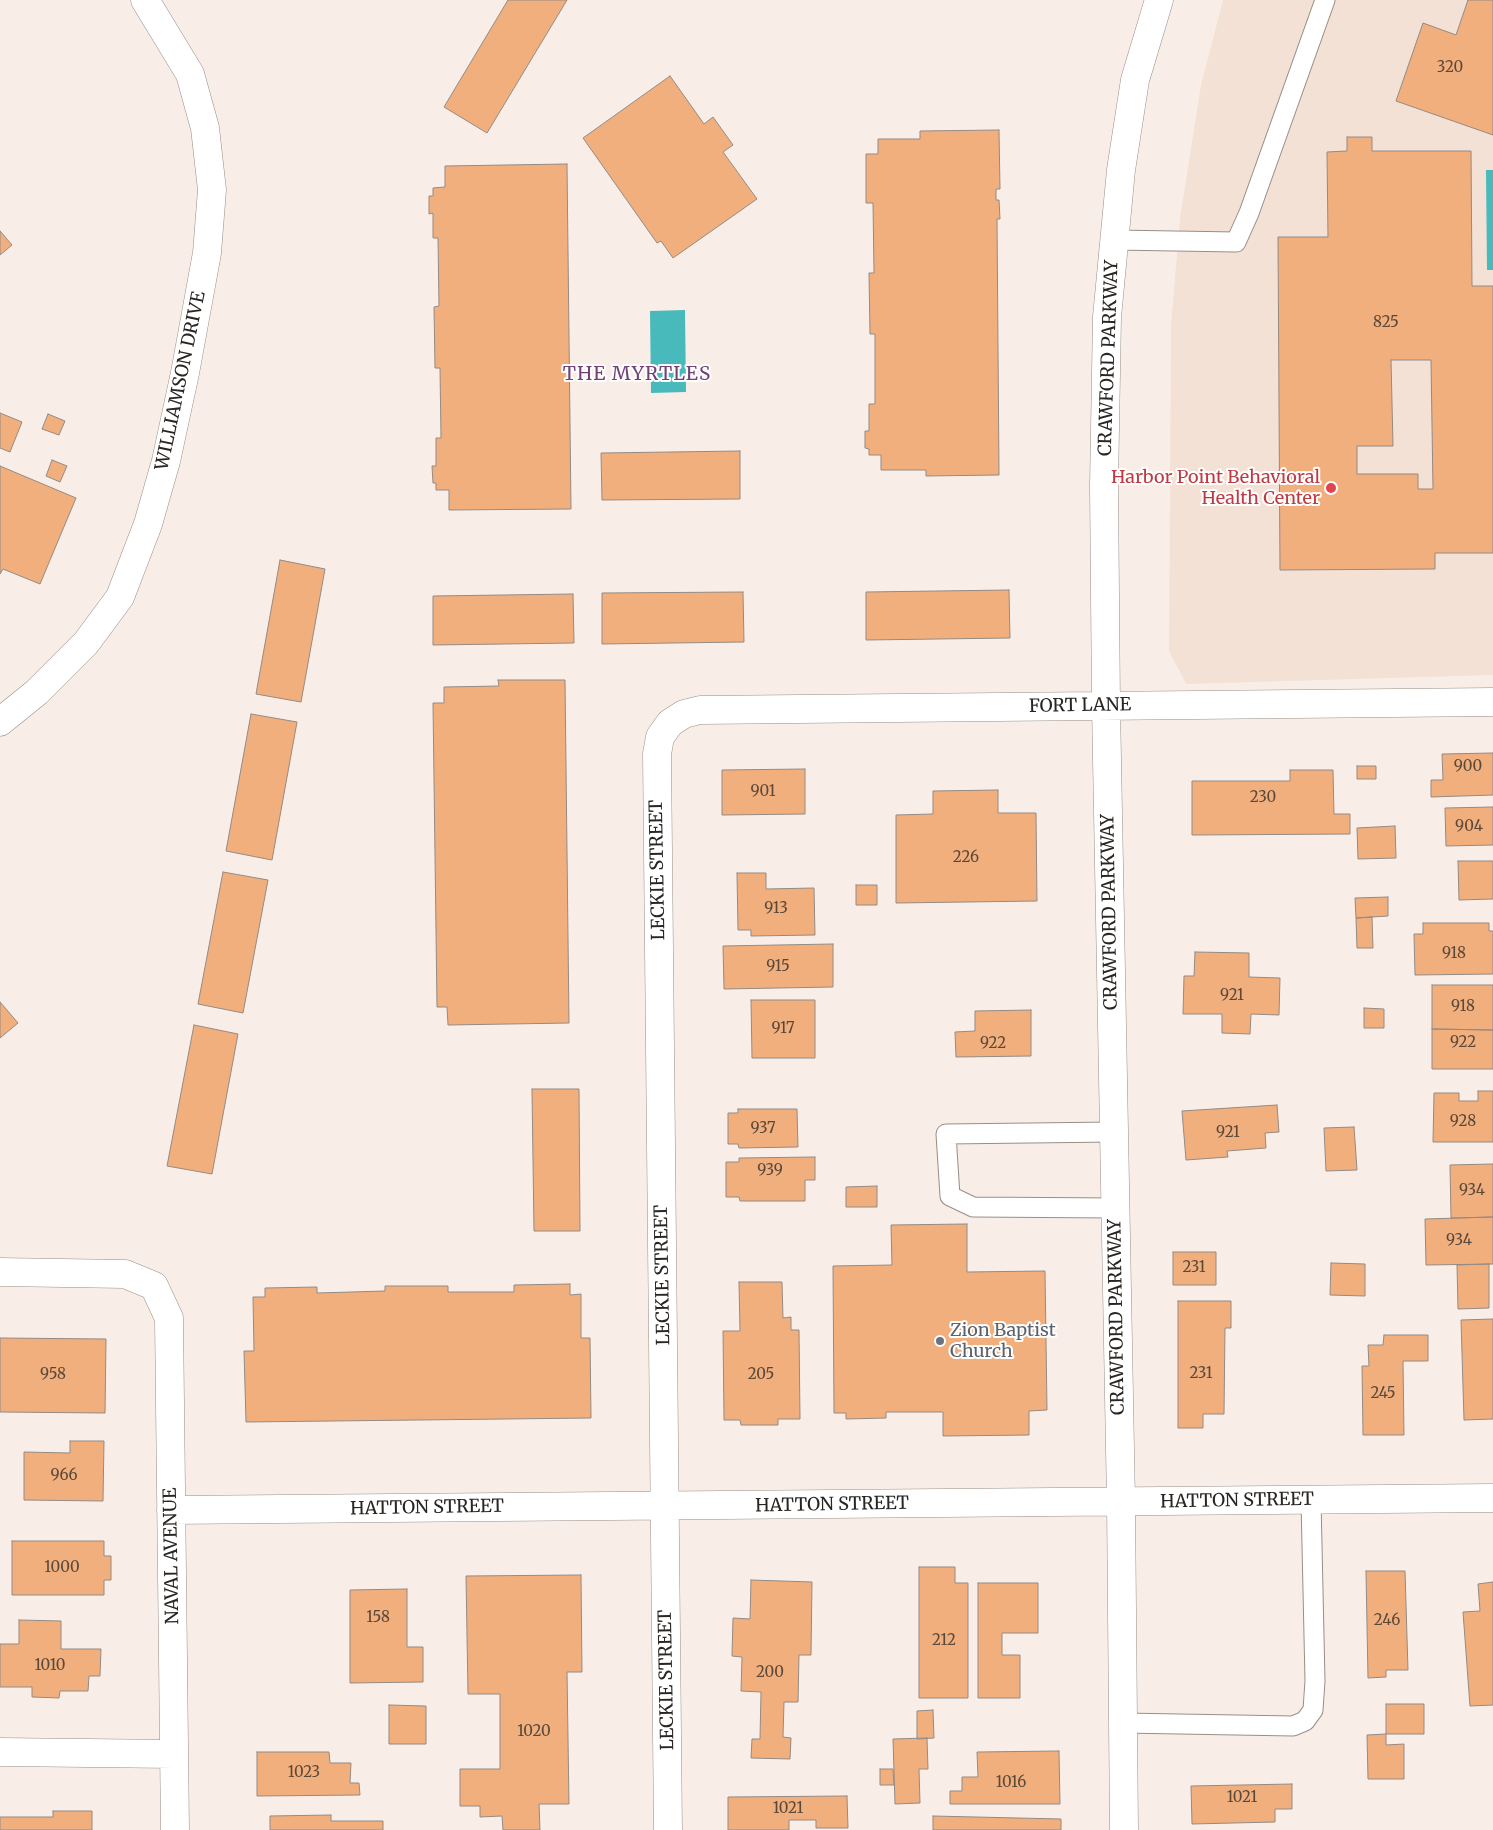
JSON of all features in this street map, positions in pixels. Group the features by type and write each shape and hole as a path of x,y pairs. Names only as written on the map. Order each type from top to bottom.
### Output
{"street":[{"name":"WILLIAMSON DRIVE","path":"0,722 37,692 86,643 120,597 151,515 166,461 185,373 207,253 212,190 205,128 190,74 145,0"},
{"name":"CRAWFORD PARKWAY","path":"1124,1830 1121,1502 1106,706 1104,485 1106,336 1121,170 1135,80 1159,0"},
{"name":"FORT LANE","path":"670,724 684,714 700,710 1493,702"},
{"name":"LECKIE STREET","path":"668,1830 657,754 660,737 670,724"},
{"name":"NAVAL AVENUE","path":"0,1272 124,1274 154,1286 169,1318 176,1830"},
{"name":"HATTON STREET","path":"171,1510 1493,1498"},
{"path":"0,1752 174,1754"}],"lane":[{"path":"1114,240 1236,242 1249,213 1325,0"},
{"path":"1114,1132 946,1134 950,1196 973,1208 1115,1208"},
{"path":"1123,1723 1293,1726 1306,1721 1313,1710 1315,1680 1311,1500"}],"shaded area":[{"name":"Harbor Point Behavioral Health Center","path":"1223,0 1493,0 1493,675 1186,684 1169,651 1171,325 1180,218 1201,85"}],"water":[{"path":"1486,170 1493,170 1493,270 1487,270"},
{"path":"685,310 686,392 651,393 650,311"}],"building":[{"path":"508,0 567,0 487,133 444,107"},
{"path":"1468,0 1493,0 1493,135 1396,101 1423,23 1456,35"},
{"path":"670,76 704,124 713,117 733,145 723,152 757,199 673,258 661,241 657,243 583,138"},
{"path":"999,130 1000,189 996,189 996,200 999,200 1000,219 997,219 999,475 926,476 926,470 881,470 881,455 869,455 869,449 865,448 865,431 869,431 869,404 875,404 875,334 870,334 869,273 874,273 873,203 866,203 866,154 878,154 878,139 920,139 920,131"},
{"path":"1347,137 1372,137 1372,151 1471,151 1472,286 1493,286 1493,553 1435,553 1435,569 1280,570 1278,237 1328,237 1327,152 1347,151","holes":["1391,360 1431,360 1433,489 1418,489 1418,474 1357,474 1357,446 1393,446"]},
{"path":"567,164 571,509 449,510 449,490 436,490 436,483 433,483 432,466 436,466 436,438 441,438 440,368 435,368 434,307 439,306 438,238 433,238 433,213 429,214 429,196 433,196 433,188 445,187 445,166"},
{"path":"0,231 12,245 0,255"},
{"path":"0,413 22,422 10,452 0,448"},
{"path":"48,414 65,421 59,435 42,429"},
{"path":"740,451 740,499 602,500 601,453"},
{"path":"52,460 67,466 60,482 46,476"},
{"path":"0,466 76,498 40,584 3,569 0,574"},
{"path":"280,560 325,569 301,702 256,694"},
{"path":"1009,590 1010,638 866,640 866,592"},
{"path":"743,592 744,642 602,644 602,593"},
{"path":"573,594 574,643 433,645 433,596"},
{"path":"498,680 565,680 569,1023 448,1025 447,1007 437,1007 433,703 444,703 444,687 499,686"},
{"path":"251,714 297,722 272,860 226,851"},
{"path":"1493,753 1493,795 1431,797 1431,780 1443,780 1442,754"},
{"path":"1357,766 1376,766 1376,779 1357,779"},
{"path":"805,769 805,814 722,815 722,770"},
{"path":"1290,770 1333,770 1334,814 1350,814 1350,834 1192,835 1192,781 1290,781"},
{"path":"998,790 998,813 1036,813 1037,901 896,903 896,815 933,814 933,791"},
{"path":"1493,807 1493,845 1446,846 1445,808"},
{"path":"1395,826 1396,858 1358,859 1357,828"},
{"path":"1458,861 1493,861 1493,899 1459,900"},
{"path":"223,872 268,880 243,1013 198,1004"},
{"path":"737,873 766,873 766,889 814,888 815,935 751,936 751,930 738,930"},
{"path":"856,885 877,885 877,905 856,905"},
{"path":"1388,897 1388,916 1356,918 1355,898"},
{"path":"1372,917 1373,948 1357,948 1356,918"},
{"path":"1423,923 1489,923 1489,931 1493,931 1493,974 1415,975 1414,934 1423,934"},
{"path":"833,944 833,987 724,989 723,946"},
{"path":"1195,952 1249,953 1249,977 1280,978 1279,1015 1251,1014 1250,1034 1222,1033 1222,1014 1183,1014 1184,976 1194,976"},
{"path":"1432,985 1493,985 1493,1030 1432,1029"},
{"path":"751,1000 815,1000 815,1058 752,1058"},
{"path":"0,1002 18,1023 0,1038"},
{"path":"1364,1008 1384,1009 1384,1028 1364,1028"},
{"path":"1031,1010 1031,1056 956,1057 955,1032 975,1031 975,1011"},
{"path":"194,1025 238,1034 212,1174 167,1166"},
{"path":"1432,1029 1493,1030 1493,1069 1432,1069"},
{"path":"532,1089 579,1089 580,1231 534,1231"},
{"path":"1478,1091 1493,1091 1493,1142 1433,1142 1434,1093 1459,1093 1459,1101 1478,1101"},
{"path":"1277,1105 1279,1132 1265,1133 1266,1148 1227,1151 1228,1157 1186,1160 1182,1111"},
{"path":"738,1109 797,1109 798,1147 739,1148 738,1144 728,1144 728,1113 738,1113"},
{"path":"1354,1127 1357,1170 1326,1171 1324,1128"},
{"path":"815,1157 815,1180 805,1180 805,1201 740,1201 739,1197 726,1197 726,1162 739,1162 739,1158"},
{"path":"1493,1164 1493,1217 1451,1218 1450,1165"},
{"path":"877,1186 877,1207 846,1207 846,1187"},
{"path":"1493,1217 1493,1264 1426,1265 1425,1219"},
{"name":"Zion Baptist Church","path":"967,1224 967,1272 1045,1271 1047,1410 1029,1411 1029,1435 943,1436 943,1412 886,1412 886,1418 846,1419 846,1413 834,1413 833,1266 892,1265 891,1225"},
{"path":"1173,1252 1216,1252 1216,1285 1173,1285"},
{"path":"1331,1263 1365,1264 1365,1296 1330,1295"},
{"path":"1489,1264 1489,1308 1458,1309 1457,1265"},
{"path":"739,1282 782,1282 783,1318 791,1317 791,1330 799,1330 800,1419 778,1419 778,1425 741,1425 740,1420 724,1420 723,1331 740,1331"},
{"path":"570,1284 570,1295 581,1294 581,1338 590,1338 591,1418 246,1422 244,1351 254,1351 253,1297 265,1297 265,1288 317,1287 317,1293 385,1291 385,1286 448,1286 448,1292 514,1292 514,1285"},
{"path":"1178,1301 1231,1301 1231,1328 1225,1328 1224,1414 1203,1414 1203,1428 1178,1428"},
{"path":"1493,1319 1493,1419 1464,1420 1461,1320"},
{"path":"1384,1335 1428,1335 1428,1361 1403,1361 1404,1435 1363,1435 1362,1366 1369,1366 1368,1345 1383,1345"},
{"path":"0,1338 106,1339 105,1413 0,1412"},
{"path":"70,1441 104,1441 103,1501 24,1500 24,1452 70,1453"},
{"path":"12,1541 104,1541 104,1556 111,1556 111,1580 104,1580 104,1595 12,1595"},
{"path":"919,1567 955,1567 955,1583 968,1583 968,1698 919,1698"},
{"path":"1366,1571 1405,1571 1408,1670 1386,1670 1386,1677 1368,1678"},
{"path":"581,1575 582,1672 567,1672 569,1804 539,1804 540,1830 503,1830 502,1816 480,1817 480,1806 460,1806 460,1769 500,1769 500,1694 468,1694 466,1576"},
{"path":"751,1580 812,1582 811,1655 799,1655 798,1702 784,1702 783,1737 791,1738 790,1759 751,1758 752,1739 760,1739 761,1692 741,1691 742,1657 732,1656 733,1618 750,1619"},
{"path":"1493,1582 1493,1705 1470,1706 1463,1612 1480,1611 1478,1584"},
{"path":"978,1583 1038,1583 1038,1633 1002,1633 1002,1655 1020,1655 1020,1698 978,1698"},
{"path":"407,1589 407,1647 423,1647 423,1682 350,1683 350,1590"},
{"path":"19,1620 61,1621 61,1649 101,1649 100,1676 89,1676 88,1691 60,1691 59,1698 32,1697 32,1687 0,1687 0,1644 19,1644"},
{"path":"1386,1704 1424,1704 1424,1734 1386,1734"},
{"path":"389,1705 426,1706 426,1744 389,1744"},
{"path":"933,1710 934,1738 917,1739 917,1711"},
{"path":"1386,1734 1386,1745 1404,1744 1404,1779 1368,1779 1367,1735"},
{"path":"927,1738 928,1769 919,1769 920,1803 895,1804 893,1739"},
{"path":"1059,1751 1060,1804 950,1804 950,1791 962,1791 962,1777 978,1777 977,1752"},
{"path":"257,1752 329,1752 330,1763 351,1763 350,1783 359,1783 360,1795 257,1796"},
{"path":"880,1769 893,1769 894,1785 880,1785"},
{"path":"1292,1784 1292,1809 1275,1809 1275,1822 1192,1824 1191,1786"},
{"path":"847,1796 848,1828 816,1828 816,1820 789,1820 789,1830 728,1830 728,1797"},
{"path":"53,1811 92,1811 92,1830 0,1830 0,1817 53,1817"},
{"path":"331,1815 331,1821 383,1821 383,1830 270,1830 270,1816"},
{"path":"933,1816 1061,1819 1061,1830 933,1830"}],"place":[{"name":"Harbor Point Behavioral Health Center","path":"1331,488"},
{"name":"Zion Baptist Church","path":"940,1341"}],"district":[{"name":"THE MYRTLES","path":"637,375"}]}
